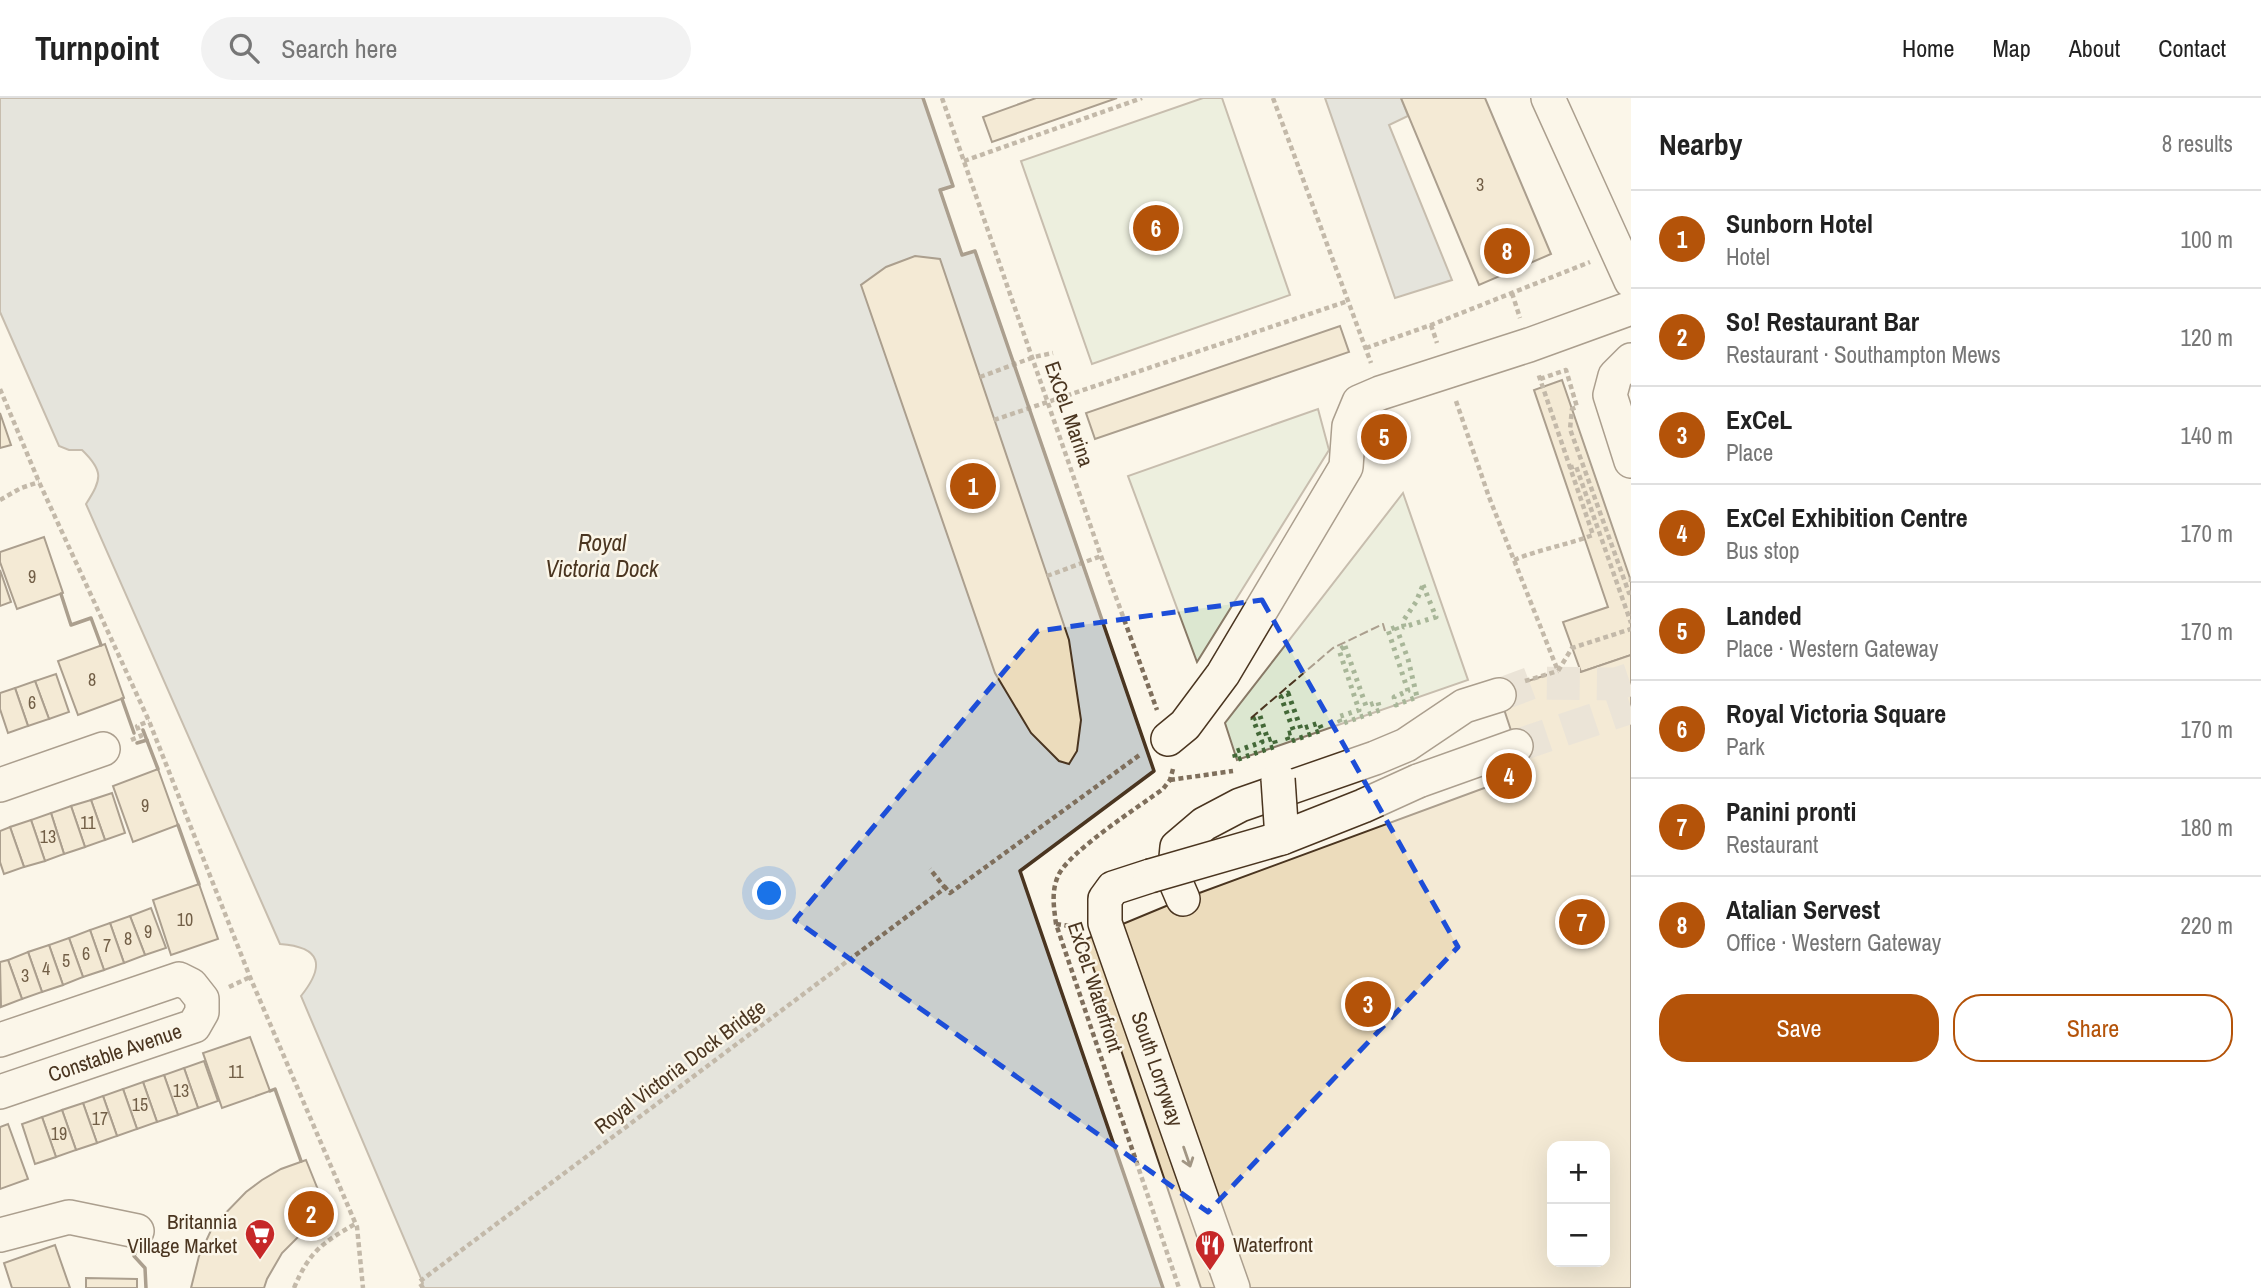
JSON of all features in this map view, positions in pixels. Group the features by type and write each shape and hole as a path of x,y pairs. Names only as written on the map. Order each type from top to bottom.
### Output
{"street":[{"path":"1548,98 1631,281"},
{"path":"1157,745 1185,725 1223,674 1346,467 1349,426 1359,402 1631,308"},
{"path":"1631,360 1615,376 1610,395 1631,461"},
{"path":"1183,899 1174,878 1177,847 1204,824 1240,805 1385,754 1406,744 1464,706 1499,695"},
{"path":"1418,781 1444,747 1464,706"},
{"path":"1278,779 1282,838 1418,781 1516,746"},
{"path":"0,785 103,749"},
{"name":"South Lorryway","path":"1233,1288 1105,923 1105,899 1114,888 1282,838"},
{"name":"Constable Avenue","path":"0,1040 179,979 191,985 202,999 202,1012 194,1026 0,1092"},
{"path":"0,1235 69,1217 137,1231"}],"path":[{"name":"ExCeL Marina","path":"942,98 1101,556 1157,745"},
{"path":"964,161 1142,98"},
{"path":"1273,98 1366,348 1380,393"},
{"path":"1366,348 1595,260"},
{"path":"995,420 1348,301"},
{"path":"980,377 1034,357 1053,353"},
{"path":"1540,379 1566,370 1577,407 1572,409 1570,429 1618,565 1629,593 1631,592"},
{"path":"1514,560 1593,535 1543,387"},
{"path":"0,389 39,482 149,721 250,977 357,1227 363,1288"},
{"path":"1464,424 1558,671 1572,648 1631,629"},
{"path":"1569,468 1576,466 1631,623"},
{"path":"0,500 39,482"},
{"path":"1047,576 1101,556"},
{"path":"1611,568 1618,565"},
{"path":"1631,577 1631,584"},
{"path":"1157,745 1173,762 1170,780"},
{"name":"Royal Victoria Dock Bridge","path":"423,1288 419,1282 945,888 930,869 950,893 1157,745"},
{"path":"1170,780 1229,772"},
{"name":"ExCeL Waterfront","path":"1170,780 1163,789 1075,854 1058,874 1053,896 1056,925 1179,1288"},
{"path":"294,1288 303,1266 326,1241 355,1224"},
{"path":"412,1288 419,1283 423,1288"}],"highlighted area":[{"path":"1262,600 1458,947 1208,1212 795,920 1038,631"}],"green space":[{"path":"1203,98 1222,98 1290,295 1092,364 1021,161"},
{"path":"1318,409 1329,450 1197,662 1128,476"},
{"path":"1403,493 1468,680 1237,760 1225,723"}],"water":[{"name":"Royal Victoria Dock","path":"0,98 923,98 953,186 940,191 962,255 975,251 1154,771 1020,871 1163,1288 421,1288 423,1283 301,996 314,976 315,960 304,949 280,944 86,504 98,481 97,470 82,450 69,450 59,446 0,312"},
{"path":"1325,98 1401,98 1408,116 1389,125 1452,280 1395,298"}],"building":[{"path":"1036,98 1117,98 992,142 983,117"},
{"path":"1401,98 1485,98 1551,254 1479,285"},
{"path":"915,256 940,259 1069,640 1081,720 1077,751 1069,764 1059,761 1031,733 995,673 861,285 886,267"},
{"path":"1340,326 1349,352 1095,439 1086,413"},
{"path":"1562,380 1631,581 1631,655 1581,672 1563,622 1608,607 1534,390"},
{"path":"0,413 11,445 0,448"},
{"path":"44,537 63,593 17,609 0,562 0,552"},
{"path":"0,570 11,602 0,606"},
{"path":"105,644 124,698 78,715 58,661"},
{"path":"1631,655 1631,1288 1201,1288 1084,940 1183,899 1525,773 1498,691 1558,671 1581,672"},
{"path":"56,674 69,712 49,719 35,681"},
{"path":"35,681 49,719 28,726 15,688"},
{"path":"15,688 28,726 8,733 0,709 0,693"},
{"path":"158,769 178,825 133,842 113,786"},
{"path":"112,793 125,833 105,840 91,800"},
{"path":"91,800 105,840 85,847 71,806"},
{"path":"71,806 85,847 64,854 51,813"},
{"path":"51,813 64,854 45,861 31,820"},
{"path":"31,820 45,861 24,867 10,827"},
{"path":"10,827 24,867 4,874 0,862 0,831"},
{"path":"199,884 218,939 171,955 153,900"},
{"path":"151,908 166,948 145,955 130,916"},
{"path":"130,916 145,955 124,963 110,923"},
{"path":"110,923 124,963 104,970 90,930"},
{"path":"90,930 104,970 83,977 69,938"},
{"path":"69,938 83,977 63,985 49,945"},
{"path":"49,945 63,985 42,992 28,952"},
{"path":"28,952 42,992 22,999 8,960"},
{"path":"8,960 22,999 1,1007 0,962"},
{"path":"250,1037 270,1091 222,1108 203,1053"},
{"path":"204,1061 218,1101 198,1108 184,1068"},
{"path":"184,1068 198,1108 178,1115 164,1075"},
{"path":"164,1075 178,1115 157,1122 143,1082"},
{"path":"143,1082 157,1122 137,1129 123,1089"},
{"path":"123,1089 137,1129 117,1136 103,1096"},
{"path":"103,1096 117,1136 97,1143 83,1103"},
{"path":"83,1103 97,1143 76,1150 62,1110"},
{"path":"62,1110 76,1150 56,1157 42,1117"},
{"path":"42,1117 56,1157 35,1164 22,1124"},
{"path":"8,1124 28,1179 0,1189 0,1127"},
{"path":"306,1160 329,1217 303,1232 282,1253 264,1288 191,1288 199,1256 213,1226 246,1192 262,1180 281,1169"},
{"path":"55,1245 70,1288 12,1288 4,1263"},
{"path":"86,1278 137,1279 137,1288 86,1288"}],"tunnel":[{"path":"1499,695 1531,683 1616,684 1631,679"},
{"path":"1516,746 1631,707"}],"hedge":[{"path":"1423,585 1436,617 1404,627 1403,621 1416,602 1423,585"},
{"path":"1396,627 1408,659 1417,697 1396,705 1394,697 1408,691 1388,630 1396,627"},
{"path":"1345,646 1366,706 1378,702 1380,710 1341,724 1338,717 1359,710 1339,650 1345,646"},
{"path":"1288,693 1301,729 1319,723 1322,730 1289,742 1286,734 1294,732 1281,697 1288,693"},
{"path":"1260,716 1268,740 1274,738 1276,746 1236,760 1234,752 1262,742 1253,719 1260,716"}],"fence":[{"path":"1251,718 1333,648 1383,624 1385,631"}],"wall":[{"path":"923,98 953,186 940,190 962,255 975,251 1154,771 1020,871 1163,1288"},
{"path":"61,594 71,625 91,618 101,645"},
{"path":"122,699 134,733"},
{"path":"143,730 158,769"},
{"path":"137,743 147,740"},
{"path":"178,825 199,884"},
{"path":"270,1091 275,1089 301,1161"},
{"path":"138,1246 134,1256 145,1268 146,1288"}],"place":[{"name":"Royal Victoria Square","path":"1156,228"},
{"name":"Atalian Servest","path":"1507,251"},
{"name":"Landed","path":"1384,437"},
{"name":"Sunborn Hotel","path":"973,486"},
{"name":"ExCel Exhibition Centre","path":"1509,776"},
{"name":"Panini pronti","path":"1582,922"},
{"name":"ExCeL","path":"1368,1004"},
{"name":"So! Restaurant Bar","path":"311,1214"},
{"name":"Britannia Village Market","path":"260,1261"},
{"name":"Waterfront","path":"1210,1272"}]}
